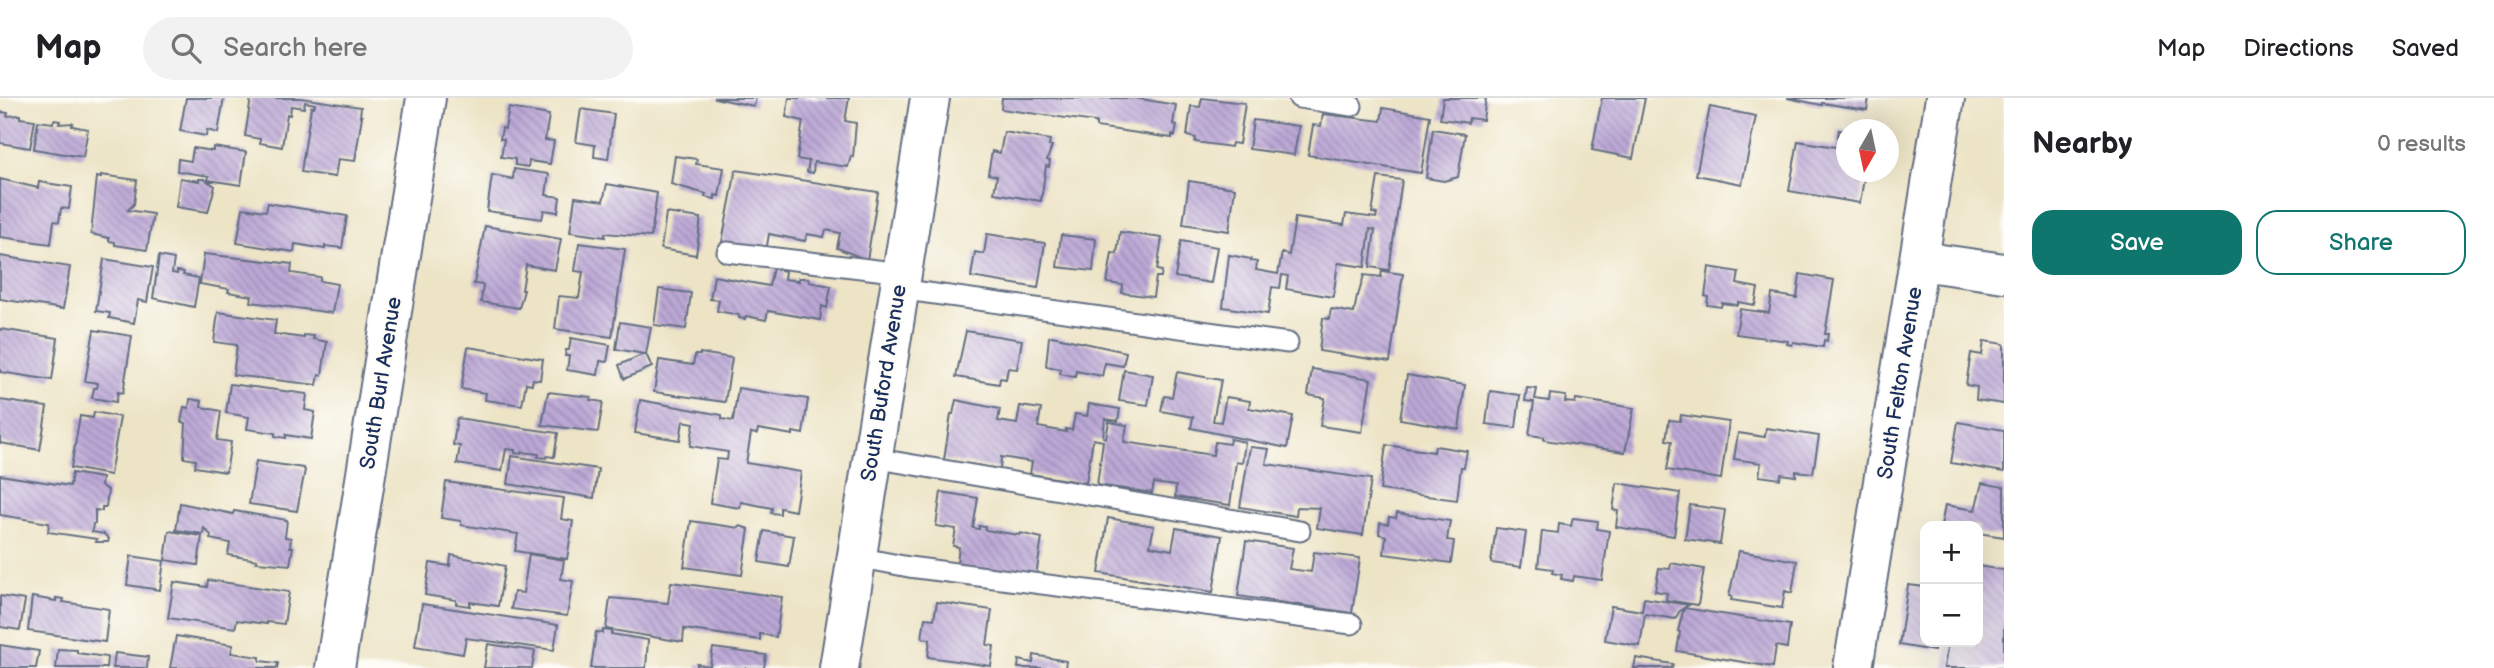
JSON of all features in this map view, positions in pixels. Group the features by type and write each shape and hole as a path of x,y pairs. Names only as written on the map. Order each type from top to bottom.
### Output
{"street":[{"name":"South Burl Avenue","path":"335,668 426,98"},
{"name":"South Buford Avenue","path":"839,668 930,98"},
{"name":"South Felton Avenue","path":"1853,668 1945,98"},
{"path":"1920,261 2004,273"}],"lane":[{"path":"1300,98 1352,106"},
{"path":"727,251 1288,343"},
{"path":"873,458 1300,531"},
{"path":"857,557 1352,624"}],"building":[{"path":"186,98 224,98 218,133 207,130 206,136 180,131"},
{"path":"251,98 301,98 361,107 355,161 338,159 335,177 301,172 311,107 315,104 305,102 304,108 291,106 290,115 287,114 282,147 260,143 260,139 245,136"},
{"path":"714,98 756,98 754,106"},
{"path":"789,98 849,98 845,121 856,123 853,157 851,156 848,167 814,162 813,173 807,172 809,161 797,159 803,121 786,117"},
{"path":"1002,98 1135,98 1176,105 1173,124 1177,125 1175,136 1172,135 1172,138 1096,127 1096,122 1001,109"},
{"path":"1202,98 1245,103 1239,144 1232,143 1231,147 1195,142 1196,138 1187,136 1191,106 1200,107"},
{"path":"1443,98 1486,98 1483,120 1469,118 1468,123 1440,119"},
{"path":"1602,98 1645,98 1633,158 1592,150"},
{"path":"1787,98 1869,98 1867,110"},
{"path":"1710,107 1756,116 1742,184 1696,175"},
{"path":"509,108 549,115 545,140 554,141 550,164 529,161 528,167 515,165 515,159 501,157 504,139 500,139"},
{"path":"1383,108 1430,116 1421,173 1308,155 1313,125 1321,126 1323,114 1381,121"},
{"path":"581,109 614,114 608,159 594,157 595,145 576,142"},
{"path":"2,112 8,113 7,116 20,115 20,118 35,120 30,148 0,143"},
{"path":"54,120 60,121 59,124 73,123 72,126 88,129 83,157 34,149 38,121 53,123"},
{"path":"1253,120 1299,126 1294,155 1249,149"},
{"path":"1433,129 1465,134 1458,177 1444,181 1426,178"},
{"path":"1004,132 1050,140 1049,146 1052,146 1047,160 1050,161 1049,167 1046,166 1041,201 994,193 997,176 988,174 992,151 1000,153"},
{"path":"1798,141 1836,147 1836,182 1863,182 1860,203 1789,191"},
{"path":"213,147 246,152 241,185 208,180 209,176 177,171 178,159 191,161 193,148 213,151"},
{"path":"675,156 697,159 696,164 724,168 719,196 715,195 715,199 705,197 706,194 671,184"},
{"path":"514,169 549,174 546,195 560,197 558,212 544,210 542,219 487,211 492,175 513,179"},
{"path":"736,170 878,192 867,260 837,248 840,233 826,230 824,237 807,234 805,241 769,234 766,251 722,242"},
{"path":"101,175 137,180 134,204 128,210 153,214 147,250 115,245 109,238 91,234 97,177 101,178"},
{"path":"1378,177 1402,180 1389,270 1370,267 1375,230 1370,229 1365,267 1338,263 1333,297 1286,289 1288,276 1282,275 1280,288 1272,287 1268,314 1223,307 1229,255 1257,262 1256,270 1278,274 1282,253 1289,255 1295,218 1344,225 1346,214 1376,218 1377,214 1372,213"},
{"path":"180,178 199,181 204,179 215,186 208,212 176,207"},
{"path":"0,179 38,188 39,182 72,187 69,209 61,208 59,222 54,221 51,244 0,237"},
{"path":"1189,181 1235,188 1229,231 1183,224"},
{"path":"607,184 657,193 651,237 605,233 605,237 570,232 575,197 603,201"},
{"path":"268,203 347,216 342,248 325,246 325,249 295,244 294,252 237,243 243,208 266,211"},
{"path":"666,213 701,218 696,255 661,249"},
{"path":"485,226 561,239 555,270 526,265 519,308 481,302 483,285 474,284"},
{"path":"1120,232 1162,238 1157,270 1162,271 1161,277 1156,277 1153,297 1122,293 1123,285 1107,283 1112,253 1117,254"},
{"path":"987,234 1045,243 1038,288 971,277 975,252 984,254"},
{"path":"1061,235 1096,239 1093,271 1057,267"},
{"path":"1181,241 1217,247 1211,283 1175,277"},
{"path":"579,243 625,249 612,337 555,329 559,296 579,298 583,272 575,271"},
{"path":"204,254 292,264 291,273 320,277 320,281 337,284 332,313 251,302 252,296 200,284"},
{"path":"0,256 70,267 63,309 0,299"},
{"path":"159,256 174,259 172,273 184,272 183,275 199,278 194,307 153,298"},
{"path":"104,259 153,267 147,302 138,300 134,323 109,318 110,313 96,311"},
{"path":"1709,267 1739,272 1737,284 1758,288 1755,305 1738,302 1738,305 1722,303 1721,307 1707,305 1708,297 1705,296"},
{"path":"773,268 785,271 784,279 810,279 809,282 831,286 827,308 822,306 820,320 768,311 766,320 746,316 745,319 739,318 739,315 717,311 719,300 710,299 714,276 769,286"},
{"path":"1382,271 1403,274 1390,362 1319,351 1323,318 1329,319 1331,309 1354,313 1364,275 1381,277"},
{"path":"1800,274 1834,280 1825,334 1828,334 1827,341 1824,340 1823,347 1793,342 1792,345 1787,344 1788,341 1736,334 1740,309 1769,313 1772,294 1797,298"},
{"path":"659,289 691,293 686,329 654,325"},
{"path":"218,312 276,320 274,334 304,338 304,335 314,336 313,339 327,342 322,375 319,375 317,385 233,375 237,345 214,342"},
{"path":"620,322 651,327 646,354 652,367 624,379 619,365 644,354 616,349"},
{"path":"0,329 58,338 52,380 0,372"},
{"path":"94,330 132,336 123,393 118,392 116,402 92,398 98,383 85,381"},
{"path":"966,331 1022,340 1017,369 1008,368 1006,379 1000,378 999,384 956,377"},
{"path":"1049,337 1126,352 1123,366 1105,363 1102,376 1076,371 1075,377 1060,374 1061,369 1046,366"},
{"path":"571,338 610,345 607,362 600,361 598,375 567,370 569,356 565,356"},
{"path":"1984,341 2004,344 2004,404 1976,400 1977,387 1966,385 1971,353 1982,355"},
{"path":"468,347 543,359 540,380 533,379 532,384 526,383 522,405 485,400 486,393 461,389"},
{"path":"700,353 732,358 725,402 654,392 659,360 693,365 695,355"},
{"path":"1312,369 1371,379 1362,432 1320,426 1325,398 1308,395"},
{"path":"1124,370 1153,375 1148,405 1119,401"},
{"path":"1177,372 1221,380 1213,421 1221,422 1226,397 1250,401 1249,408 1293,416 1287,448 1191,428 1193,417 1161,411 1164,396 1172,397"},
{"path":"1407,375 1465,385 1459,429 1400,419"},
{"path":"230,384 307,394 305,410 315,412 311,439 286,435 286,438 275,436 275,433 247,429 249,417 226,413"},
{"path":"738,388 808,399 803,434 758,429 757,434 751,433 746,463 801,472 795,511 780,508 780,514 771,513 772,508 741,502 740,508 710,503 717,459 727,460 728,452 690,446 694,423 683,421 680,440 635,433 640,400 722,415 722,419 733,421"},
{"path":"1527,388 1537,389 1535,399 1549,401 1550,394 1566,396 1565,402 1575,403 1576,399 1634,408 1625,452 1544,440 1544,437 1529,435 1534,402 1525,401"},
{"path":"1490,391 1520,395 1516,428 1486,424"},
{"path":"548,392 591,397 590,400 603,402 598,432 542,425"},
{"path":"190,399 202,401 201,407 221,411 217,440 231,442 226,472 195,467 196,460 184,458 186,423 181,422 184,407 189,408"},
{"path":"0,400 47,407 40,450 0,443"},
{"path":"956,400 1000,409 998,421 1017,424 1020,406 1041,409 1038,427 1066,432 1066,429 1072,430 1075,414 1087,416 1089,404 1120,409 1118,421 1105,419 1103,437 1106,438 1109,422 1127,425 1124,442 1213,455 1215,442 1229,444 1230,439 1245,442 1242,463 1236,462 1230,505 1175,497 1176,486 1154,483 1152,493 1097,485 1103,441 1093,439 1086,483 1030,474 1032,462 1001,457 1000,469 944,460 951,414"},
{"path":"94,412 120,417 110,475 71,468 80,416 93,418"},
{"path":"1681,415 1729,422 1721,479 1667,470 1672,441 1666,440 1669,420 1680,421"},
{"path":"457,418 558,433 554,457 538,457 539,454 521,454 506,449 502,471 457,464 460,446 453,445"},
{"path":"1958,422 2004,430 2004,472 1951,463"},
{"path":"1766,428 1819,436 1813,473 1796,471 1796,476 1781,474 1780,479 1759,476 1761,463 1734,459 1738,433 1765,437"},
{"path":"1386,445 1434,452 1435,446 1467,451 1464,467 1461,467 1457,500 1380,490"},
{"path":"1250,447 1269,449 1266,464 1371,479 1363,535 1317,528 1320,508 1297,507 1296,516 1240,507"},
{"path":"512,456 598,469 594,498 508,484"},
{"path":"256,461 305,470 297,511 249,504"},
{"path":"72,473 102,478 101,486 108,490 106,507 102,507 102,511 95,510 92,532 104,534 109,539 108,542 48,532 49,523 0,515 0,475 70,486"},
{"path":"446,482 564,498 561,519 573,521 567,559 515,551 518,534 461,525 461,521 441,518"},
{"path":"1617,483 1680,493 1674,536 1616,527 1618,511 1613,510"},
{"path":"1982,483 2004,487 2004,537 1983,534 1983,521 1942,521 1945,505 1975,510"},
{"path":"941,492 978,498 973,528 979,529 979,526 985,527 985,530 1042,538 1035,582 956,570 959,547 953,546 956,529 936,526"},
{"path":"180,503 233,514 234,511 287,520 285,537 291,538 290,547 293,547 290,565 256,562 257,560 228,555 230,543 210,539 211,535 204,528 203,534 176,530"},
{"path":"1690,505 1725,510 1720,544 1685,539"},
{"path":"1397,513 1450,521 1447,540 1454,541 1451,563 1384,554 1386,536 1379,534 1380,523 1388,524 1389,517 1396,518"},
{"path":"1108,518 1154,526 1150,546 1172,550 1176,528 1222,536 1213,592 1099,573"},
{"path":"1573,518 1598,521 1597,529 1609,531 1602,580 1574,576 1573,581 1561,579 1562,575 1552,573 1553,569 1538,567 1542,531 1558,533 1559,524 1571,526"},
{"path":"691,521 749,529 742,575 684,567"},
{"path":"1496,528 1526,532 1521,567 1491,563"},
{"path":"169,531 202,536 198,565 165,560"},
{"path":"764,531 794,536 789,567 759,562"},
{"path":"1246,541 1293,548 1289,569 1311,572 1314,552 1360,558 1352,613 1238,596"},
{"path":"1739,551 1797,561 1792,593 1785,591 1782,608 1731,600 1732,596 1729,596"},
{"path":"529,554 564,560 561,579 573,581 567,616 511,609 514,592 523,593"},
{"path":"451,555 505,566 498,606 470,602 470,606 456,604 456,600 425,595 430,563 450,566"},
{"path":"131,556 164,561 160,590 127,585"},
{"path":"1671,563 1704,569 1698,605 1666,600 1667,593 1655,591 1659,568 1670,569"},
{"path":"1983,567 2004,570 2004,668 1944,668 1947,647 1983,647"},
{"path":"208,580 289,592 284,624 237,620 235,628 168,618 174,582 207,587"},
{"path":"671,582 782,597 776,637 760,634 760,640 684,629 683,642 606,629 610,598 668,603"},
{"path":"1908,585 1920,586 1920,647 1934,647 1934,651 1899,645"},
{"path":"0,596 25,600 20,630 0,627"},
{"path":"32,597 56,601 56,598 64,599 63,602 109,609 105,642 28,631"},
{"path":"1644,598 1689,605 1679,612 1675,619 1645,614 1640,646 1605,640 1611,606 1642,611"},
{"path":"937,602 992,610 987,645 994,646 991,666 928,657 930,639 922,638 925,618 934,619"},
{"path":"422,604 558,625 554,650 466,638 463,654 415,646"},
{"path":"1684,608 1790,625 1787,648 1776,646 1773,667 1677,651 1678,631"},
{"path":"603,630 612,631 611,634 648,640 646,668 591,668 596,632 603,633"},
{"path":"176,636 233,645 231,653 260,657 260,661 278,663 277,668 170,668"},
{"path":"488,644 535,651 532,668 484,668"},
{"path":"0,645 39,651 36,668 0,668"},
{"path":"713,648 766,655 764,668 697,668 697,664 710,666"},
{"path":"58,649 107,657 106,668 56,668"},
{"path":"115,653 148,657 147,668 113,668"},
{"path":"1034,655 1066,661 1065,668 1018,668 1019,660 1033,663"},
{"path":"1636,658 1673,664 1672,668 1634,668"}]}
